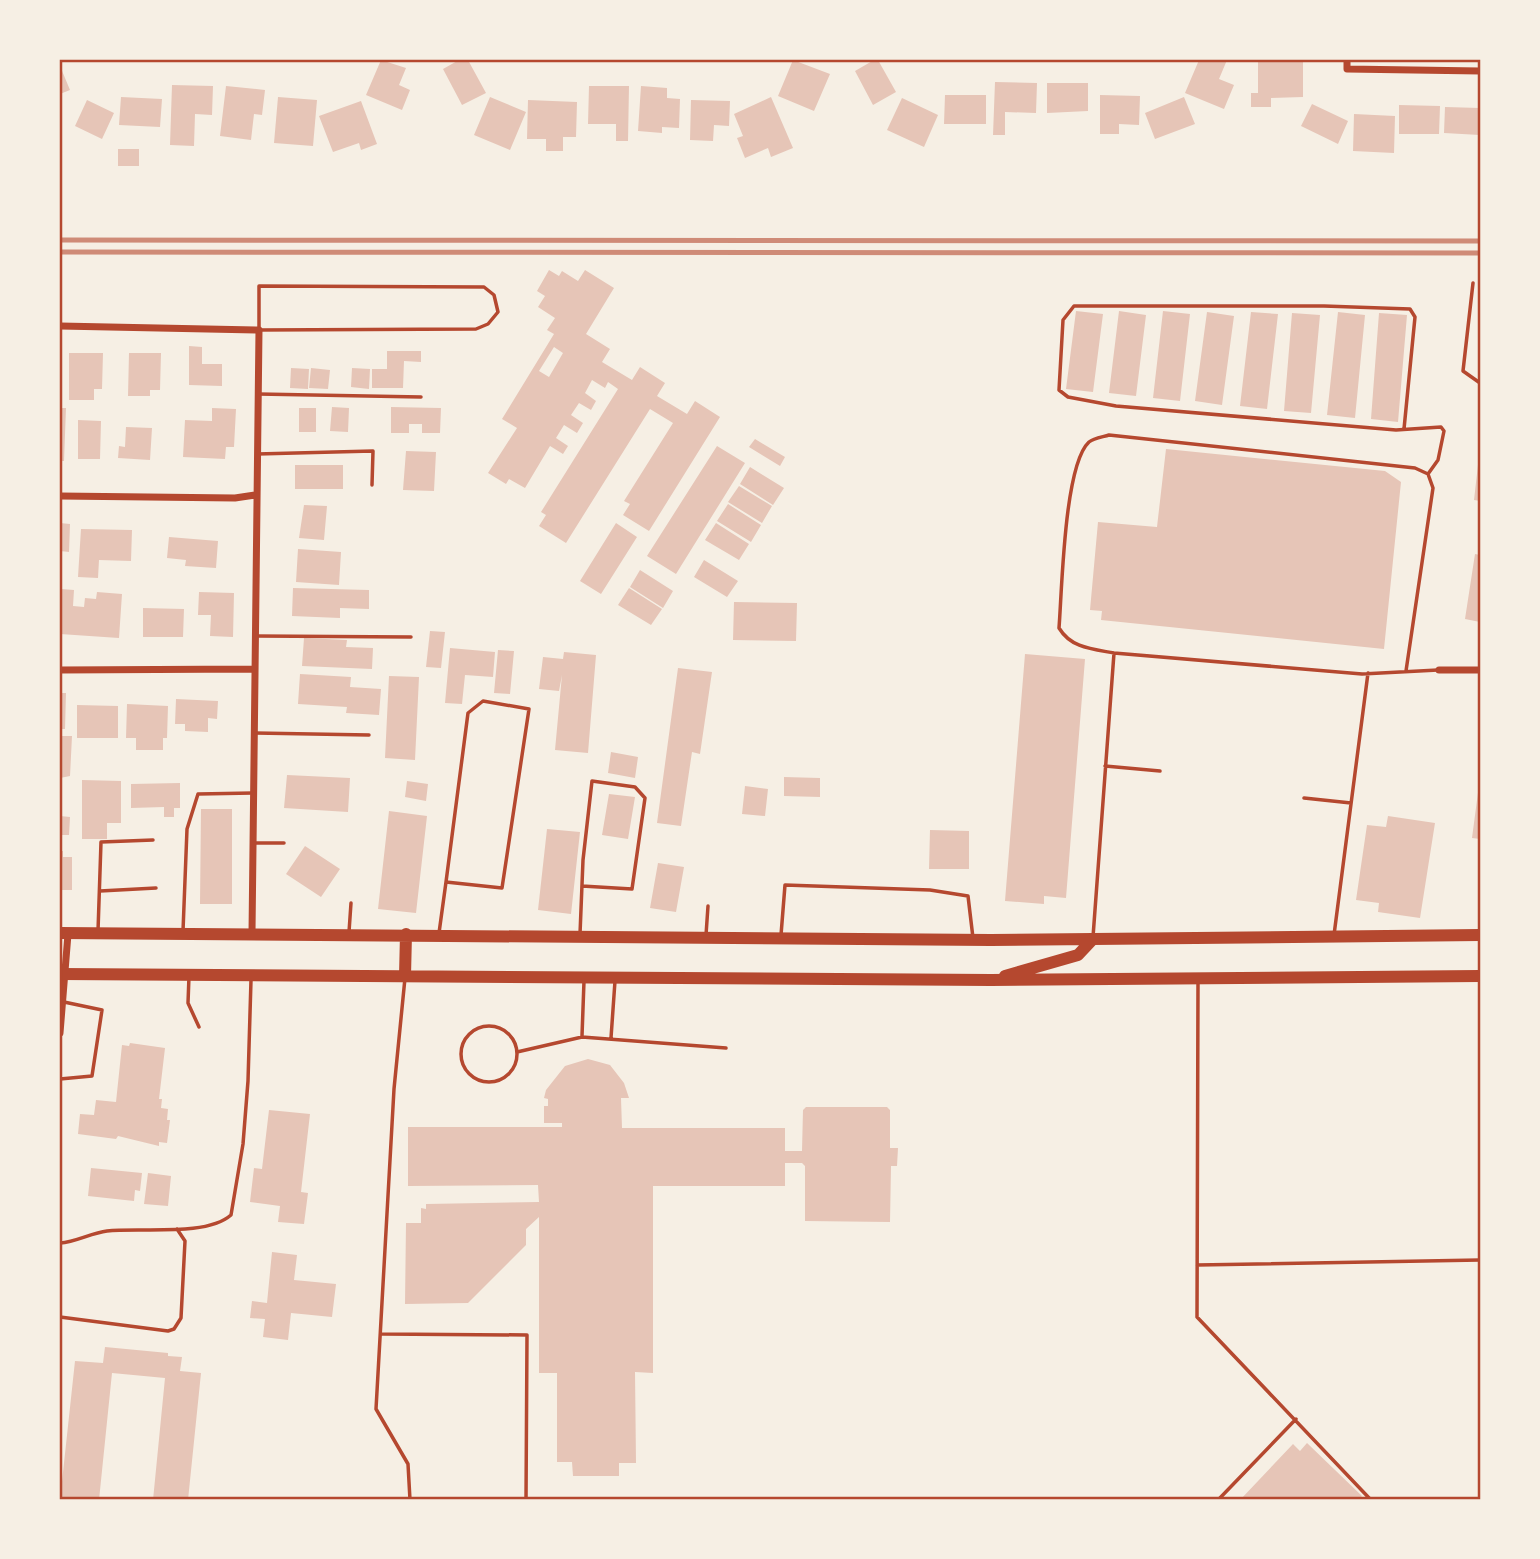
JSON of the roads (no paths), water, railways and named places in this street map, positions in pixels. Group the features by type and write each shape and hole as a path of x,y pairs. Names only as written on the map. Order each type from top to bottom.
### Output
{"main road":[{"path":"64,934 406,934 973,940 1480,935"},
{"path":"405,976 406,934"},
{"path":"991,980 1078,955 1093,939"},
{"path":"62,974 1198,981 1480,976"}],"street":[{"path":"1347,60 1347,69 1480,71"},
{"path":"60,326 259,330 255,454 252,933"},
{"path":"60,496 235,498 255,495"},
{"path":"60,670 253,669"},
{"path":"1439,670 1480,670"},
{"path":"60,1033 64,934"}],"lane":[{"path":"1473,283 1463,371 1480,383"},
{"path":"259,286 484,287 494,295 498,308 494,319 476,329 259,330 259,286"},
{"path":"1404,429 1415,317 1410,309 1324,306 1074,306 1063,320 1059,390 1068,397 1116,406 1404,429 1441,427 1444,431 1438,460 1427,474"},
{"path":"257,394 421,397"},
{"path":"1406,671 1433,488 1427,474 1415,468 1109,435 1090,441 1080,455 1069,503 1059,628 1066,639 1081,647 1114,653 1368,673 1439,670"},
{"path":"255,454 373,451 372,485"},
{"path":"254,636 411,637"},
{"path":"1093,939 1114,653"},
{"path":"1334,937 1368,673"},
{"path":"439,935 468,713 483,701 529,709 502,888 446,882"},
{"path":"253,733 369,735"},
{"path":"1105,766 1160,771"},
{"path":"580,936 582,886 592,781 635,787 645,798 632,889 582,886"},
{"path":"183,933 187,830 198,794 253,793"},
{"path":"1304,798 1351,803"},
{"path":"97,934 101,842 153,840"},
{"path":"252,843 284,843"},
{"path":"781,938 785,885 930,890 968,896 973,940"},
{"path":"100,891 156,888"},
{"path":"349,934 351,903"},
{"path":"705,937 708,906"},
{"path":"190,974 188,1003 199,1027"},
{"path":"60,1243 106,1231 177,1229 221,1222 233,1211 249,1073 251,974"},
{"path":"405,976 393,1113 376,1409 408,1464 410,1500"},
{"path":"582,1037 584,979"},
{"path":"611,1038 615,979"},
{"path":"1198,981 1197,1317 1371,1500"},
{"path":"60,1079 92,1076 102,1010 62,1002"},
{"path":"487,1026 496,1027 510,1036 517,1052 511,1070 496,1081 477,1079 469,1074 461,1056 465,1039 478,1028 487,1026"},
{"path":"517,1052 582,1037 726,1048"},
{"path":"60,1317 168,1331 174,1329 181,1318 185,1241 177,1229"},
{"path":"1197,1265 1480,1260"},
{"path":"382,1334 527,1335 526,1500"},
{"path":"1218,1500 1296,1419"}],"railway":[{"path":"60,240 1480,241"},
{"path":"60,252 1480,253"}]}
